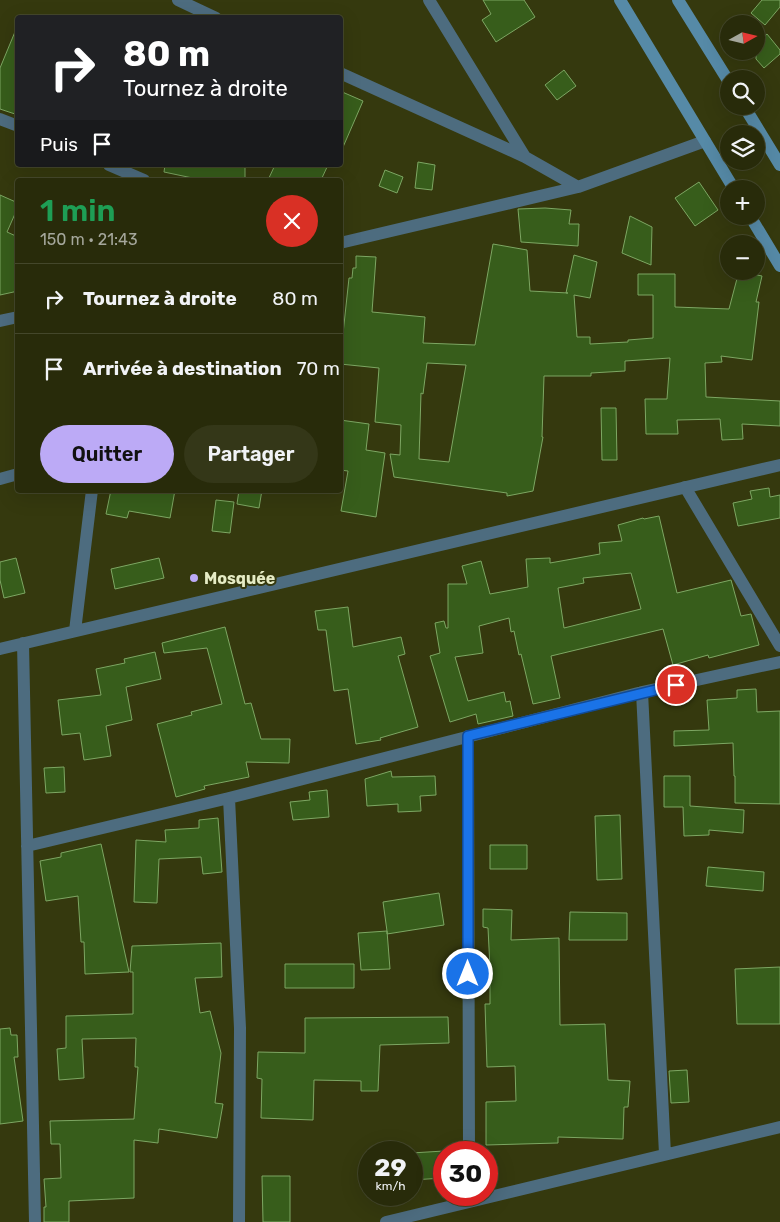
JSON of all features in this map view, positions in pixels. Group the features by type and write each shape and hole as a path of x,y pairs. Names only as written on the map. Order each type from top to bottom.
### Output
{"street":[{"path":"178,0 198,5 212,15"},
{"path":"429,0 525,157"},
{"path":"620,0 729,180"},
{"path":"678,0 722,70"},
{"path":"343,75 525,157 578,187"},
{"path":"749,115 780,165"},
{"path":"0,119 15,125"},
{"path":"343,242 578,187 705,140"},
{"path":"114,167 139,178"},
{"path":"755,225 780,266"},
{"path":"0,321 15,318"},
{"path":"0,649 780,465"},
{"path":"0,479 15,475"},
{"path":"686,487 780,646"},
{"path":"75,631 92,493"},
{"path":"23,643 35,1222"},
{"path":"27,846 229,798 642,692 780,662"},
{"path":"642,692 665,1154"},
{"path":"468,736 469,1141"},
{"path":"229,798 240,1028 239,1222"},
{"path":"498,1191 780,1128"},
{"path":"386,1222 441,1206"}],"building":[{"path":"483,0 524,0 535,17 496,42 482,20 491,14"},
{"path":"762,0 780,0 780,7 765,25 765,15 753,15 751,13"},
{"path":"15,32 15,114 0,109 0,68"},
{"path":"767,34 780,50 780,54 764,68 757,60 765,60 765,36"},
{"path":"564,70 576,86 557,100 545,85"},
{"path":"343,92 363,101 343,147"},
{"path":"418,162 435,165 432,190 415,188"},
{"path":"165,167 245,167 245,178 192,178 164,172"},
{"path":"274,167 327,167 322,178 269,178"},
{"path":"385,170 403,177 397,193 379,186"},
{"path":"699,182 718,210 695,226 675,198"},
{"path":"0,195 15,202 15,214 7,232 15,236 15,292 0,295"},
{"path":"545,208 571,210 569,224 579,224 578,246 521,242 518,209"},
{"path":"630,216 652,227 651,265 622,253"},
{"path":"493,244 527,250 530,291 566,293 574,255 597,262 590,298 574,295 577,337 590,337 590,344 628,342 628,340 653,338 653,295 638,295 638,274 675,274 675,307 729,309 737,280 761,280 756,302 759,302 752,360 721,356 722,362 705,363 706,397 780,401 780,426 742,424 743,439 722,440 720,419 677,420 678,434 646,434 645,399 667,399 670,358 625,361 625,371 591,373 591,376 544,376 543,437 533,491 507,496 507,493 394,477 390,454 400,455 401,425 375,422 379,368 343,364 343,334 349,278 352,278 353,268 356,268 356,256 376,257 372,312 425,317 423,343 475,345","holes":["427,363 466,365 449,462 419,459 421,393 423,394"]},
{"path":"601,408 616,408 617,460 602,460"},
{"path":"343,420 369,424 366,450 385,453 376,517 341,511 348,471 343,470"},
{"path":"769,488 770,497 780,495 780,518 738,526 733,503 752,499 750,491"},
{"path":"110,493 174,493 170,518 129,511 127,518 106,514"},
{"path":"239,493 262,493 259,508 237,504"},
{"path":"216,500 234,502 230,533 212,531"},
{"path":"659,516 677,593 731,580 741,616 751,614 759,645 709,658 708,655 673,665 663,629 551,656 560,698 533,704 521,654 519,655 514,631 511,632 509,618 479,626 483,653 455,657 468,701 504,692 506,702 510,701 513,716 478,724 476,714 450,722 430,656 440,653 435,623 444,621 446,628 448,628 448,584 467,584 462,566 481,561 490,594 528,587 526,559 550,558 550,563 600,554 599,543 622,541 618,525","holes":["631,573 641,609 564,628 558,588 584,583 583,578"]},
{"path":"16,558 25,593 4,598 0,580 0,562"},
{"path":"159,558 164,578 115,589 111,569"},
{"path":"348,607 353,647 401,637 405,654 398,656 418,727 380,738 381,740 356,744 348,689 334,691 326,630 318,630 315,611"},
{"path":"225,627 245,704 251,703 261,739 290,739 289,763 246,762 249,777 204,786 205,789 176,797 157,724 192,715 191,712 222,704 207,648 164,653 162,643"},
{"path":"155,652 161,679 126,687 132,720 106,726 111,756 84,760 80,733 62,735 58,700 101,695 96,669 125,663 124,659"},
{"path":"756,689 757,712 780,711 780,804 735,803 733,743 674,746 674,731 709,730 707,700 737,698 737,690"},
{"path":"64,767 65,792 46,793 44,768"},
{"path":"391,771 392,777 435,776 436,795 420,796 421,811 398,812 398,804 367,806 365,779"},
{"path":"664,776 690,776 690,806 744,810 743,833 709,830 709,835 684,836 683,807 664,807"},
{"path":"327,790 329,817 293,820 290,802 310,800 309,792"},
{"path":"620,815 622,879 597,880 595,816"},
{"path":"218,818 222,872 203,874 201,857 159,859 157,903 134,902 136,840 166,842 165,830 199,828 199,820"},
{"path":"101,844 129,972 85,974 84,942 81,942 78,896 46,901 40,861 61,857 61,853"},
{"path":"490,845 527,845 527,869 490,869"},
{"path":"708,867 764,872 763,891 706,886"},
{"path":"439,893 444,925 387,934 390,969 361,970 358,933 387,931 383,902"},
{"path":"483,909 512,910 511,940 559,938 560,1025 605,1024 608,1080 630,1081 628,1107 624,1107 623,1139 558,1137 558,1143 498,1145 498,1141 486,1141 486,1102 516,1101 515,1066 487,1067 485,1004 490,1004 490,968 488,928 483,927"},
{"path":"570,912 627,913 627,940 569,940"},
{"path":"221,943 222,977 195,978 200,1013 210,1011 221,1053 215,1103 223,1104 217,1138 159,1129 158,1143 134,1140 134,1198 69,1201 69,1222 44,1222 44,1207 46,1207 44,1179 61,1178 60,1144 51,1144 50,1121 134,1119 138,1067 135,1067 136,1038 82,1039 84,1078 59,1080 57,1049 66,1048 66,1016 133,1014 133,972 130,972 132,946"},
{"path":"285,964 354,964 354,988 285,988"},
{"path":"780,967 780,1024 737,1024 735,969"},
{"path":"448,1017 449,1043 380,1045 378,1091 361,1091 361,1081 314,1080 313,1120 261,1118 262,1079 257,1078 258,1052 305,1053 305,1018"},
{"path":"10,1028 11,1035 17,1035 18,1057 14,1057 23,1121 0,1124 0,1029"},
{"path":"687,1070 689,1102 671,1103 669,1071"},
{"path":"423,1152 433,1152 433,1179 423,1179"},
{"path":"262,1176 290,1176 290,1222 263,1222"}],"place":[{"name":"Mosquée","path":"194,578"}],"route":[{"path":"468,974 468,736 676,685"}]}
